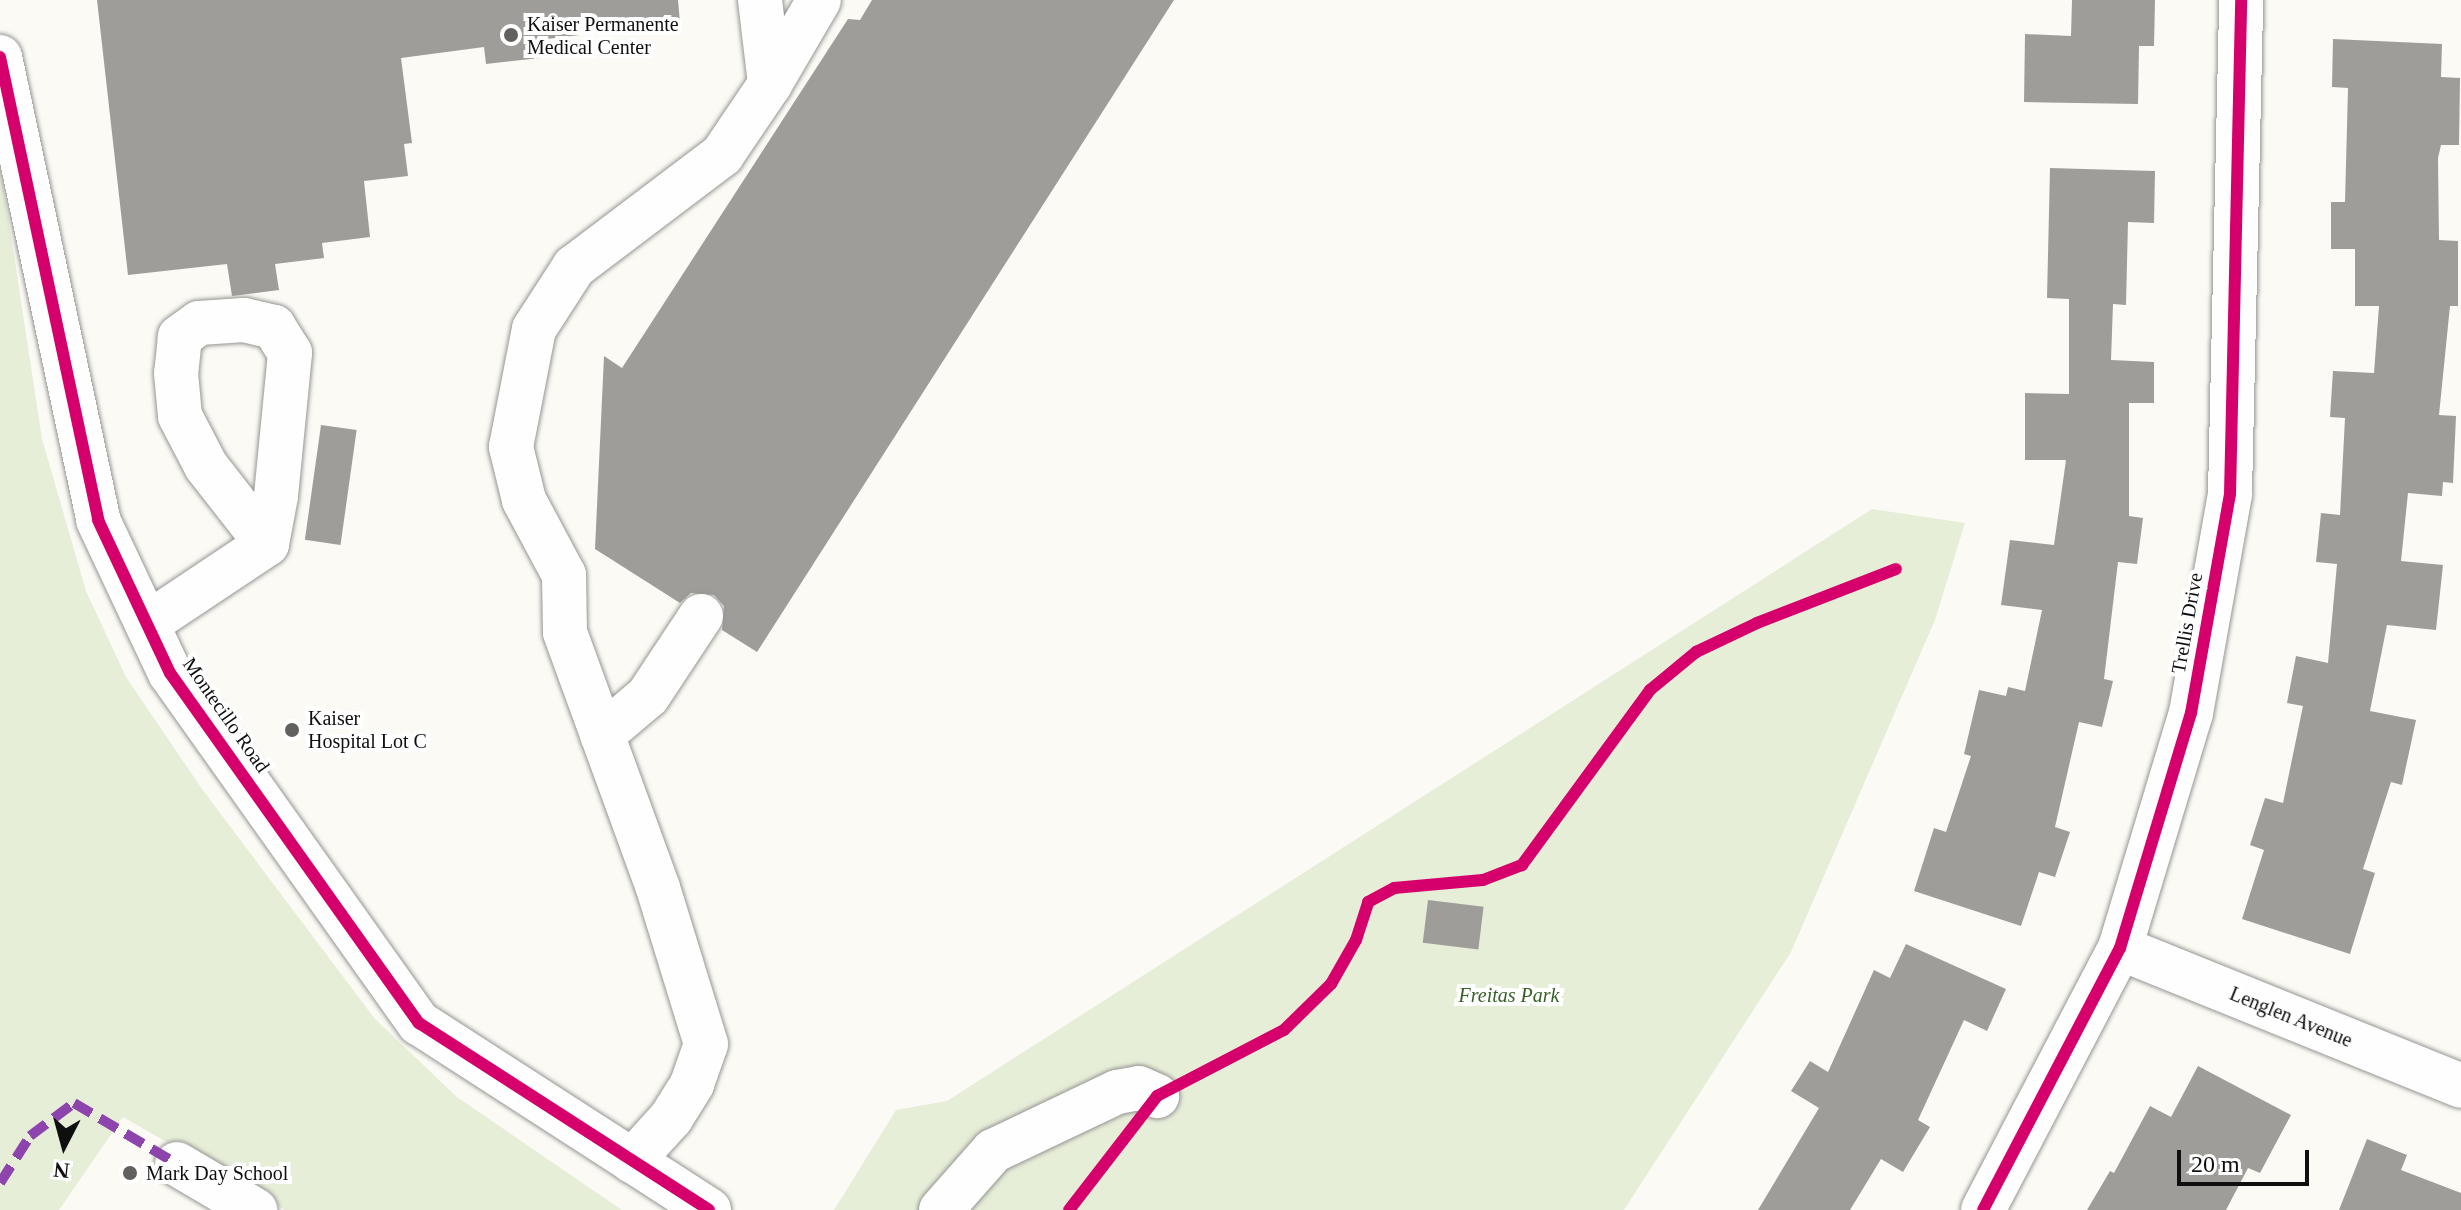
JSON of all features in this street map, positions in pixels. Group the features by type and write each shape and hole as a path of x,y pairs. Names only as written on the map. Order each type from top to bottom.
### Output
{"street":[{"path":"760,0 770,84"},
{"path":"632,1161 671,1118 692,1084 706,1044 658,888 565,632 564,575 524,500 511,447 534,329 574,267 722,155 770,84 819,0"},
{"name":"Trellis Drive","path":"1983,1210 2120,948 2191,713 2230,494 2241,0"},
{"name":"Montecillo Road","path":"0,57 98,520 170,673 419,1023 709,1210"},
{"path":"147,624 267,544 290,353 274,327 244,320 199,323 180,337 176,373 180,416 206,466 267,544"},
{"path":"602,735 648,696 701,616"},
{"name":"Lenglen Avenue","path":"2120,948 2461,1086"},
{"path":"941,1210 993,1151 1117,1092 1139,1088 1157,1096"},
{"path":"177,1164 255,1210"}],"green space":[{"path":"0,163 42,439 86,591 126,677 202,789 375,1019 457,1097 622,1210 285,1210 123,1117 59,1210 0,1210"},
{"name":"Freitas Park","path":"1872,509 1965,523 1935,620 1791,952 1624,1210 834,1210 896,1110 947,1101"}],"building":[{"path":"97,0 678,0 680,23 538,40 540,58 486,64 484,47 401,58 412,143 404,144 408,176 364,181 370,237 322,243 324,258 275,264 279,290 232,296 227,264 128,275"},
{"path":"872,0 1174,0 757,652 722,630 724,606 714,595 691,593 680,603 595,549 604,356 622,368 848,19 860,20"},
{"path":"2072,0 2155,0 2154,46 2139,46 2138,104 2024,102 2025,34 2071,36"},
{"path":"2333,39 2442,44 2441,77 2460,78 2459,145 2441,145 2438,158 2439,240 2458,241 2458,306 2450,306 2439,415 2456,416 2453,483 2443,482 2442,496 2408,493 2401,561 2443,565 2436,630 2387,625 2370,711 2416,720 2402,785 2391,782 2363,869 2375,873 2350,954 2242,919 2264,850 2250,845 2265,798 2283,803 2303,706 2287,703 2296,656 2328,663 2337,564 2316,562 2321,513 2340,515 2345,418 2330,417 2333,371 2374,373 2379,306 2355,306 2355,249 2331,249 2331,202 2345,202 2348,88 2332,87"},
{"path":"2050,168 2155,171 2154,223 2128,222 2126,305 2113,304 2111,360 2154,362 2154,403 2129,403 2129,516 2143,518 2137,564 2118,562 2104,679 2113,681 2102,727 2079,722 2055,827 2070,832 2055,877 2039,872 2021,926 1914,891 1934,828 1946,832 1971,756 1964,754 1979,690 2006,696 2008,687 2025,691 2042,610 2001,605 2010,540 2054,545 2066,460 2025,460 2025,393 2069,394 2069,299 2047,298"},
{"path":"321,425 357,430 341,545 305,540"},
{"path":"1428,900 1484,907 1478,950 1423,943"},
{"path":"1906,944 2006,989 1987,1031 1964,1020 1918,1120 1930,1127 1903,1172 1881,1159 1850,1210 1758,1210 1819,1108 1791,1091 1810,1061 1828,1072 1874,970 1890,978"},
{"path":"2198,1066 2291,1115 2260,1173 2248,1168 2226,1210 2087,1210 2110,1171 2114,1173 2150,1106 2171,1117"},
{"path":"2367,1139 2407,1155 2401,1170 2461,1193 2461,1210 2339,1210"}],"marked path":[{"path":"0,1183 30,1136 74,1103 177,1164"}],"cycle path":[{"path":"1983,1210 2120,948 2191,713 2230,494 2241,0"},
{"path":"0,57 98,520 170,673 419,1023 709,1210"},
{"path":"1069,1210 1157,1096 1284,1030 1331,984 1356,940 1368,902 1394,888 1483,880 1522,865 1650,690 1696,652 1757,623 1896,569"}],"place":[{"name":"Kaiser Permanente Medical Center","path":"511,35"},
{"name":"Kaiser Hospital Lot C","path":"292,730"},
{"name":"Mark Day School","path":"130,1173"}]}
